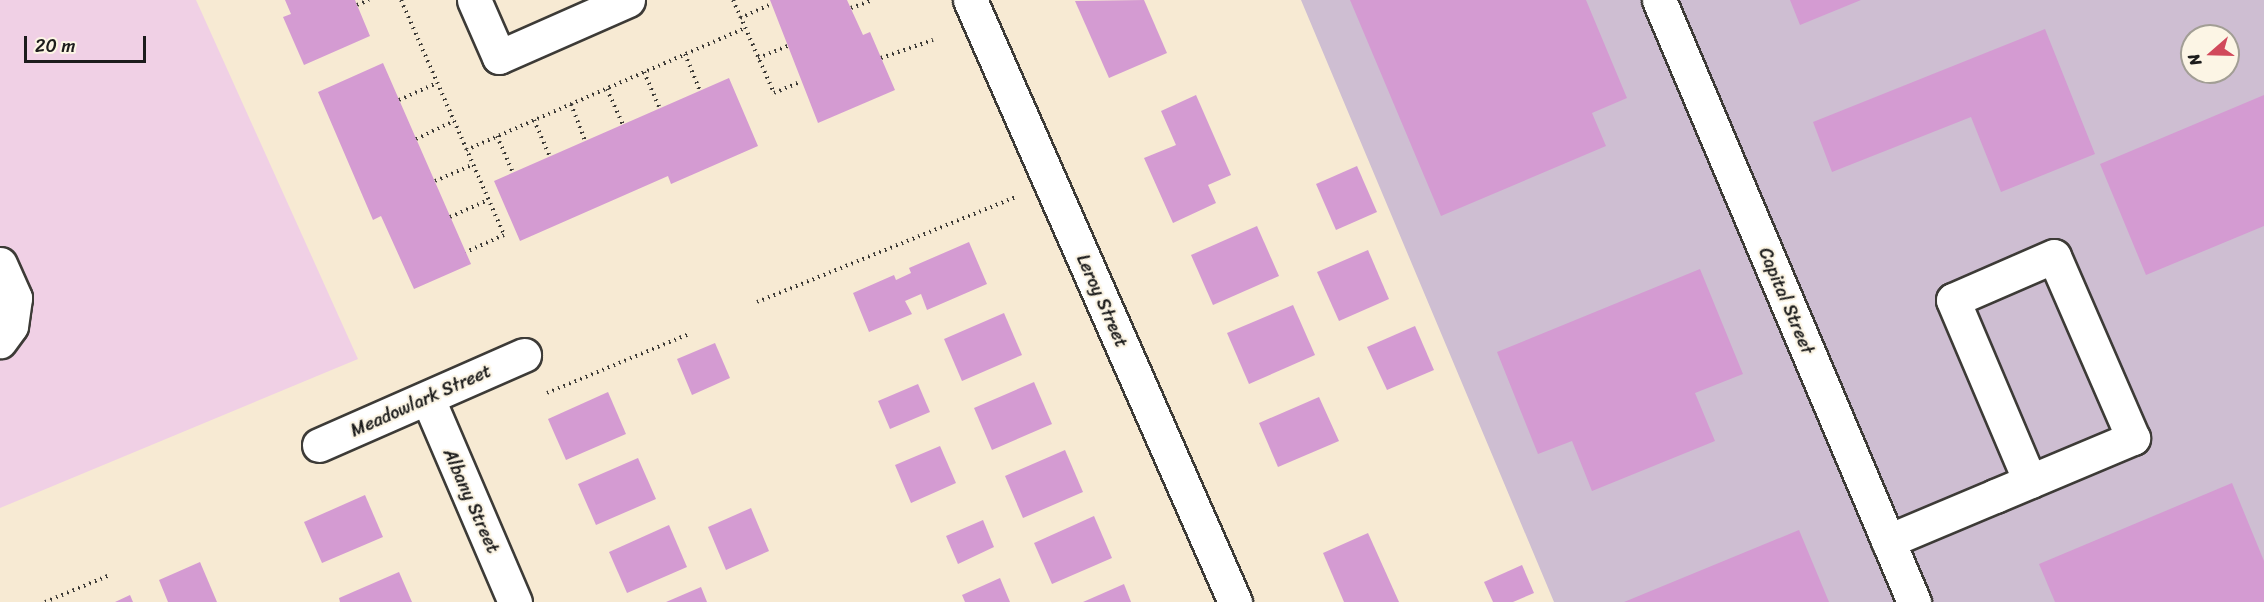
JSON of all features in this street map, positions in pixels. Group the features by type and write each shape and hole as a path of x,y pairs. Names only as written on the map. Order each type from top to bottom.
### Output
{"street":[{"path":"474,0 499,57 628,0"},
{"name":"Leroy Street","path":"970,0 1235,602"},
{"name":"Capital Street","path":"1659,0 1914,602"},
{"path":"1888,541 2030,482 2133,438 2054,256 1953,300 2030,482"},
{"path":"0,264 15,298 11,326 0,341"},
{"name":"Meadowlark Street","path":"319,445 524,355"},
{"name":"Albany Street","path":"428,399 516,602"}],"path":[{"path":"357,5 369,0"},
{"path":"401,0 504,235 466,252"},
{"path":"733,0 774,93 800,81"},
{"path":"851,8 873,0"},
{"path":"740,18 772,4"},
{"path":"466,150 745,28"},
{"path":"881,58 933,40"},
{"path":"758,58 790,45"},
{"path":"685,54 700,91"},
{"path":"644,72 660,109"},
{"path":"399,100 437,84"},
{"path":"607,89 622,125"},
{"path":"571,104 585,141"},
{"path":"534,120 550,157"},
{"path":"416,139 454,122"},
{"path":"497,136 513,173"},
{"path":"435,181 472,165"},
{"path":"757,302 1050,182"},
{"path":"450,217 488,200"},
{"path":"547,393 688,334"},
{"path":"45,602 110,575"}],"shaded area":[{"path":"0,0 196,0 358,359 0,508"},
{"path":"1301,0 2264,0 2264,602 1554,602"}],"building":[{"path":"285,0 355,0 370,36 304,65 283,17 291,14"},
{"path":"770,0 847,0 863,35 870,32 895,90 818,123"},
{"path":"1144,0 1167,53 1109,78 1075,1"},
{"path":"1350,0 1586,0 1627,98 1592,113 1606,146 1441,216"},
{"path":"1790,0 1861,0 1800,25"},
{"path":"2045,29 2095,154 2001,192 1971,117 1832,172 1813,122"},
{"path":"383,63 471,264 414,289 381,216 373,220 318,92"},
{"path":"729,78 758,146 671,184 668,176 520,241 494,181"},
{"path":"1196,95 1231,175 1208,185 1216,203 1173,223 1144,158 1176,145 1161,111"},
{"path":"2264,95 2264,226 2146,275 2100,164"},
{"path":"1357,166 1377,212 1336,230 1316,184"},
{"path":"1257,226 1279,276 1213,305 1191,255"},
{"path":"969,242 987,284 927,310 921,294 905,301 912,314 869,332 853,293 894,275 896,280 911,273 909,268"},
{"path":"1368,250 1389,299 1339,321 1317,272"},
{"path":"1700,269 1743,374 1695,393 1715,441 1592,491 1572,441 1538,454 1497,352"},
{"path":"1293,305 1315,355 1249,384 1227,333"},
{"path":"1004,313 1022,355 962,381 944,339"},
{"path":"1415,326 1434,370 1387,390 1367,347"},
{"path":"715,343 730,378 692,395 677,359"},
{"path":"1034,382 1052,424 992,450 974,408"},
{"path":"918,384 930,412 890,429 878,401"},
{"path":"608,392 626,434 566,460 548,419"},
{"path":"1319,397 1339,441 1278,467 1259,423"},
{"path":"940,446 956,483 911,503 895,465"},
{"path":"1065,450 1083,492 1023,518 1005,476"},
{"path":"638,458 656,499 596,525 578,484"},
{"path":"2232,483 2264,561 2264,602 2055,602 2039,564"},
{"path":"365,495 383,537 322,563 304,522"},
{"path":"751,508 769,551 726,570 708,527"},
{"path":"1094,516 1112,558 1052,584 1034,543"},
{"path":"983,520 994,547 958,564 946,536"},
{"path":"669,525 687,567 627,593 609,552"},
{"path":"1799,530 1829,602 1624,602"},
{"path":"1368,533 1399,602 1344,602 1323,553"},
{"path":"200,562 217,602 168,602 159,580"},
{"path":"1522,565 1534,593 1513,602 1493,602 1484,582"},
{"path":"399,572 412,602 340,602 339,598"},
{"path":"1000,578 1010,602 965,602 962,595"},
{"path":"1124,584 1131,602 1083,602"},
{"path":"701,587 707,602 666,602"},
{"path":"130,595 133,602 115,602"}]}
